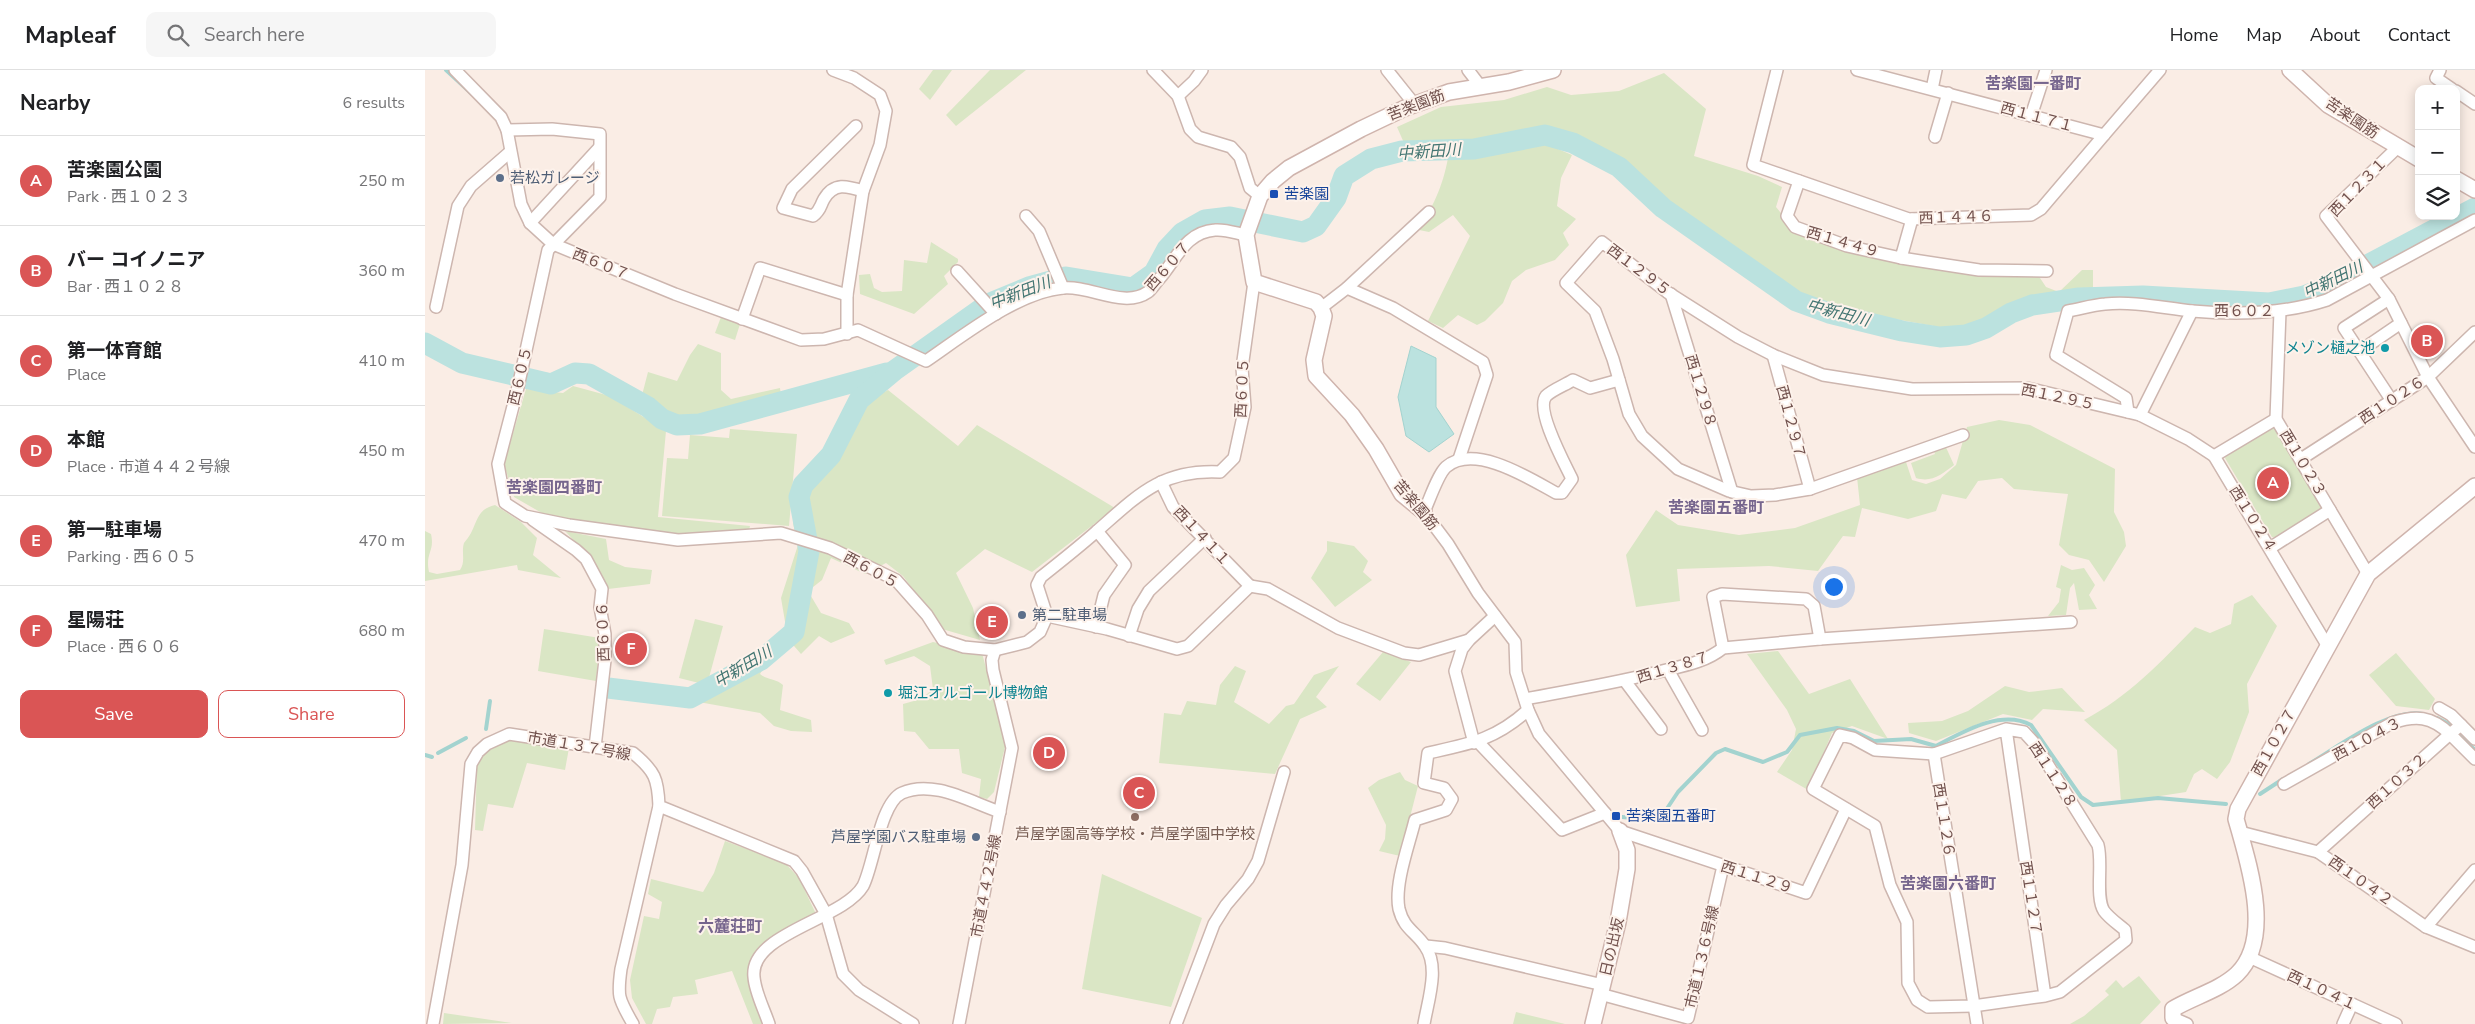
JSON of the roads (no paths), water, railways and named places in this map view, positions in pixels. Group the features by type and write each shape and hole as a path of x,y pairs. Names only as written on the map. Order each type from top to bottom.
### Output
{"street":[{"name":"西６０７","path":"455,70 501,117 507,130 521,204 530,223 553,244 742,319 801,340 824,339 858,330 926,361 995,312 1045,291 1060,281 1127,299 1147,292 1167,269 1183,245 1195,236 1216,230 1249,225"},
{"path":"833,70 854,74 880,95 886,111 880,146 863,191 847,295 847,334"},
{"path":"1153,70 1178,96 1191,129 1198,137 1231,147 1239,157 1250,188 1261,196"},
{"path":"1178,96 1194,81 1202,70"},
{"path":"1387,70 1415,105"},
{"path":"1468,70 1481,87"},
{"name":"苦楽園筋","path":"1249,225 1261,196 1273,181 1313,153 1415,105 1449,92 1509,82 1553,70"},
{"name":"西１４４６","path":"1777,70 1753,164 1912,219 2031,214 2041,209 2104,135"},
{"name":"西１１７１","path":"1857,70 2104,135"},
{"path":"1932,89 1936,70"},
{"path":"2031,116 2046,70"},
{"path":"2104,135 2160,70"},
{"name":"苦楽園筋","path":"2291,70 2328,105 2415,157"},
{"path":"2440,70 2436,78 2446,85"},
{"path":"1935,137 1948,94"},
{"path":"2460,95 2475,104"},
{"path":"856,126 792,189 783,208 813,216 820,211 824,199 834,188 845,185 863,191"},
{"path":"507,130 552,129 600,134 600,197 553,244"},
{"name":"西１２３１","path":"2398,147 2326,216 2389,299 2428,377 2475,447"},
{"path":"530,223 599,148"},
{"path":"436,306 458,206 471,186 510,152"},
{"name":"西１４４９","path":"1799,180 1787,216 1795,228 1847,246 1901,258"},
{"path":"2460,181 2475,190"},
{"path":"1249,225 1254,282 1316,302 1321,308 1347,288 1429,212"},
{"path":"1026,216 1039,231 1060,281"},
{"path":"1912,219 1901,258 1979,270 2047,271"},
{"name":"西６０２","path":"2140,415 2193,311 2280,311 2306,307 2327,300 2475,220"},
{"name":"西１２９５","path":"1963,435 1810,489 1775,496 1751,496 1732,492 1678,469 1642,436 1629,414 1595,310 1567,283 1602,242 1667,292 1738,337 1773,355 1823,375 1912,389 2027,388 2140,415"},
{"name":"西６０５","path":"553,244 548,250 520,377 498,464 505,503 525,516 569,525 678,540 781,534 830,548 896,580 927,615 943,640 965,647 995,650 1027,642 1039,632 1047,616 1037,585 1041,578 1124,506 1161,482 1195,471 1220,472 1234,458 1245,407 1242,368 1254,282"},
{"path":"742,319 760,268 847,295"},
{"path":"957,270 995,312"},
{"path":"1347,288 1393,308 1483,362 1487,375 1459,459"},
{"name":"西１２９８","path":"1667,292 1672,295 1732,492"},
{"path":"2389,299 2344,328 2392,401"},
{"path":"2128,412 2126,398 2056,355 2067,311 2105,304 2150,304 2193,311"},
{"name":"苦楽園筋","path":"1321,308 1324,316 1314,360 1316,376 1352,416 1376,449 1402,494 1424,512 1449,544 1478,593 1515,642 1516,672 1526,705 1539,734 1620,831"},
{"name":"西１０２３","path":"2280,311 2276,419 2368,574"},
{"path":"2360,351 2401,323"},
{"name":"西１０２６","path":"2301,459 2428,377 2475,332"},
{"name":"西１２９７","path":"1773,355 1810,489"},
{"path":"1424,512 1444,468 1459,459 1480,460 1512,470 1556,493 1562,493 1572,479 1544,417 1542,405 1547,396 1573,380 1590,388 1619,380"},
{"path":"2140,415 2188,439 2214,456 2276,419"},
{"name":"西１０２４","path":"2214,456 2327,645"},
{"name":"西１４１１","path":"1161,482 1173,507 1250,586"},
{"name":"西１０２７","path":"2180,1021 2173,1009 2219,986 2237,974 2249,957 2256,936 2257,913 2236,819 2238,809 2327,645 2368,574 2475,486"},
{"path":"2270,548 2330,510"},
{"name":"西６０６","path":"525,516 576,550 590,565 602,589 600,608 605,634 605,660 595,746"},
{"path":"1096,627 1103,595 1125,565 1097,531"},
{"path":"1129,636 1138,609 1149,591 1205,538"},
{"path":"1047,616 1096,627 1177,650 1188,646 1250,586 1267,589 1339,628 1403,653 1419,655 1469,640"},
{"path":"1723,648 1713,597 1722,594 1806,599 1814,606 1820,639"},
{"path":"1495,616 1469,640 1462,650 1455,672 1476,742 1562,830 1605,814"},
{"name":"西１３８７","path":"1526,705 1668,670 1713,656 1723,648 1820,639 2071,622"},
{"name":"市道４４２号線","path":"959,1024 1012,748 993,670 992,660 995,650"},
{"path":"1668,670 1702,730"},
{"path":"1625,681 1661,729"},
{"path":"1424,1024 1433,966 1425,946 1405,926 1399,909 1398,890 1415,820 1446,810 1452,798 1444,788 1424,783 1428,753 1476,742 1517,720 1526,705"},
{"path":"2439,708 2475,739"},
{"name":"西１０４３","path":"2284,784 2392,723 2408,717 2425,719 2439,724 2450,734"},
{"name":"西１０３２","path":"2318,852 2461,725"},
{"path":"2005,729 1933,754 1875,750 1853,738 1840,735 1813,789 1875,826 1890,885 1907,922 1908,983 1917,1000 1928,1007 1973,1006 2045,996"},
{"name":"西１１２８","path":"2005,729 2025,732 2035,744 2098,845 2101,856 2101,898 2104,910 2125,930 2126,940 2060,992 2045,996"},
{"name":"西１１２７","path":"2005,729 2045,996"},
{"name":"市道１３７号線","path":"433,1024 462,865 471,764 487,744 509,734 595,746 633,754 648,765 658,783 659,806"},
{"path":"2450,734 2475,759"},
{"name":"西１１２６","path":"1933,754 1977,1024"},
{"path":"1176,1024 1214,924 1226,905 1248,879 1258,862 1284,772"},
{"path":"769,1024 754,977 755,961 769,946 852,899 863,886 887,811 899,794 917,787 931,788 1000,812"},
{"path":"633,1024 619,1000 618,994 621,969 659,806 794,861 802,871 826,914 843,974 859,990 913,1024"},
{"name":"西１１２９","path":"1620,831 1806,893 1846,809"},
{"name":"日の出坂","path":"1593,1024 1618,922 1627,869 1627,850 1620,831"},
{"name":"西１０４２","path":"2240,832 2318,852 2426,927 2475,947"},
{"name":"市道１３６号線","path":"1425,946 1445,948 1601,990 1688,1018 1723,866"},
{"path":"2426,927 2475,870"},
{"name":"西１０４１","path":"2249,957 2396,1024"},
{"path":"2343,1024 2352,1004"}],"water":[{"path":"1411,346 1436,358 1436,407 1454,434 1429,452 1406,436 1398,397"}],"waterway":[{"path":"446,70 472,94"},
{"name":"中新田川","path":"608,688 690,698 761,660 794,632 809,551 799,497 803,485 831,455 859,400 895,370 988,304 1029,287 1066,277 1133,288 1154,273 1167,249 1182,233 1205,220 1230,217 1303,232 1316,226 1336,198 1344,176 1371,159 1402,151 1474,149 1545,135 1573,143 1619,167 1663,208 1796,301 1829,313 1902,331 1940,337 1966,335 1986,328 2011,313 2032,305 2079,298 2143,296 2269,303 2304,296 2322,289 2475,208"},
{"path":"425,343 462,363 551,384 575,373 589,374 648,407 662,419 677,425 700,424 887,373"},
{"name":"中新田川","path":"486,729 490,701"},
{"path":"2309,764 2380,722 2410,713 2423,714"},
{"path":"2437,718 2447,723 2475,750"},
{"path":"1622,817 1655,820 1662,816 1678,792 1716,753 1725,749 1763,762 1787,752 1800,735 1837,728 1854,731 1874,741 1911,739 1936,746 1982,724 2007,720 2031,725 2081,797 2093,805 2158,798 2226,804"},
{"name":"中新田川","path":"438,753 466,738"},
{"name":"中新田川","path":"425,755 432,757"},
{"path":"2260,794 2283,779"}],"place":[{"name":"若松ガレージ","path":"500,178"},
{"name":"苦楽園","path":"1274,194"},
{"name":"バー コイノニア","path":"2427,341"},
{"name":"メゾン樋之池","path":"2385,348"},
{"name":"苦楽園公園","path":"2273,483"},
{"name":"第二駐車場","path":"1022,615"},
{"name":"第一駐車場","path":"992,622"},
{"name":"星陽荘","path":"631,649"},
{"name":"堀江オルゴール博物館","path":"888,693"},
{"name":"本館","path":"1049,753"},
{"name":"第一体育館","path":"1139,793"},
{"name":"苦楽園五番町","path":"1616,816"},
{"name":"芦屋学園高等学校・芦屋学園中学校","path":"1135,817"},
{"name":"芦屋学園バス駐車場","path":"976,837"}],"district":[{"name":"苦楽園一番町","path":"2033,84"},
{"name":"苦楽園四番町","path":"554,488"},
{"name":"苦楽園五番町","path":"1716,508"},
{"name":"苦楽園六番町","path":"1948,884"},
{"name":"六麓荘町","path":"730,927"}]}
